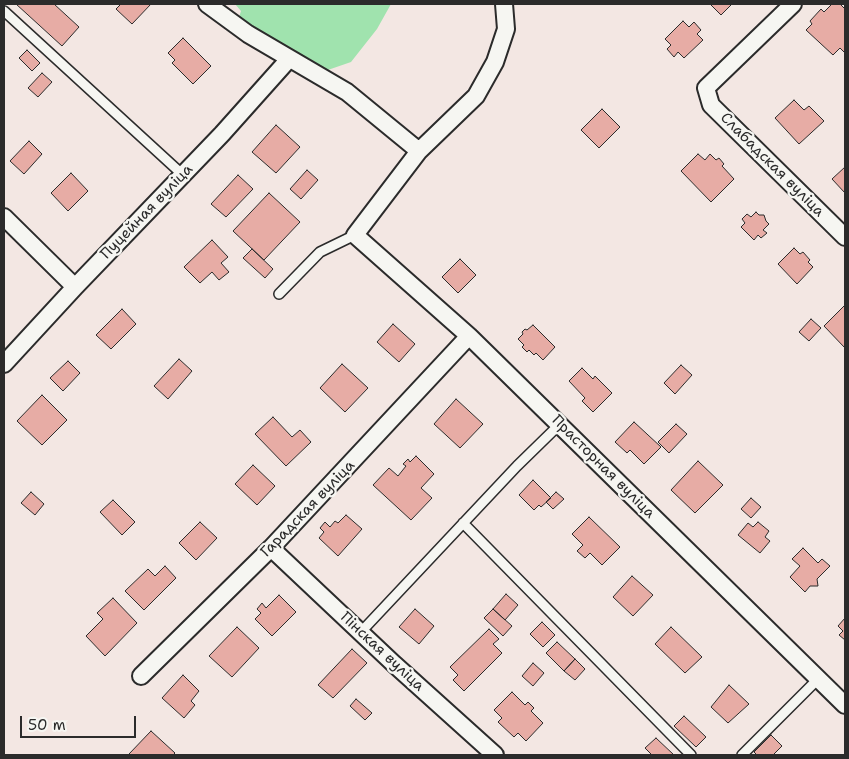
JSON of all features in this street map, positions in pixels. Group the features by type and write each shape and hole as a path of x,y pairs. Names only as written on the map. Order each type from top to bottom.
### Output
{"street":[{"path":"207,4 248,34 347,92 419,151"},
{"path":"355,234 419,151 476,96 495,62 506,29 504,4"},
{"name":"Слабадская вуліца","path":"793,4 706,88 711,104 845,237"},
{"name":"Пуцейная вуліца","path":"4,364 74,287 222,134 289,59"},
{"path":"4,217 74,287"},
{"name":"Прасторная вуліца","path":"355,234 469,336 845,704"},
{"name":"Гарадская вуліца","path":"141,676 271,548 469,336"},
{"name":"Пінская вуліца","path":"271,548 360,633 494,755"}],"lane":[{"path":"4,11 183,175"},
{"path":"279,294 320,252 355,234"},
{"path":"360,633 462,523 560,424"},
{"path":"462,523 691,755"},
{"path":"742,755 818,679"}],"green space":[{"path":"235,4 391,4 377,29 351,62 322,72 315,63 297,57 237,24 241,11"}],"building":[{"path":"16,4 54,4 79,27 62,46"},
{"path":"121,4 151,4 132,24 116,9"},
{"path":"710,4 732,4 721,15"},
{"path":"832,4 840,4 844,8 845,6 845,53 840,48 833,55 806,30 812,24 810,21 821,9 824,12"},
{"path":"683,21 689,27 694,22 701,30 697,34 703,40 684,58 678,52 674,57 667,49 671,45 665,39"},
{"path":"183,38 211,66 193,84 172,63 175,60 168,53"},
{"path":"27,50 40,63 32,71 19,58"},
{"path":"42,73 52,82 38,97 28,88"},
{"path":"794,100 804,110 809,106 824,121 799,144 775,118"},
{"path":"602,109 620,127 599,148 581,130"},
{"path":"276,125 300,147 276,173 252,152"},
{"path":"29,141 42,154 24,174 10,161"},
{"path":"698,154 705,160 710,154 716,160 719,158 724,164 722,166 734,179 711,202 681,171"},
{"path":"845,167 845,193 832,179"},
{"path":"307,170 318,180 301,199 290,189"},
{"path":"71,173 88,191 68,211 51,193"},
{"path":"238,175 253,189 226,217 211,204"},
{"path":"269,193 300,222 264,260 233,231"},
{"path":"756,212 759,215 764,215 769,224 763,230 767,233 761,238 758,235 754,240 741,227 745,223 742,219 747,214 751,217"},
{"path":"212,240 228,257 221,263 229,272 219,280 212,272 200,283 184,267"},
{"path":"794,248 800,254 803,252 813,267 797,284 778,264"},
{"path":"252,249 273,269 265,278 243,258"},
{"path":"460,259 476,275 458,293 442,277"},
{"path":"845,305 845,348 824,326"},
{"path":"122,309 136,324 111,349 96,335"},
{"path":"811,319 821,328 809,341 799,332"},
{"path":"393,324 415,344 399,362 377,342"},
{"path":"533,325 555,347 543,360 536,353 534,355 529,350 527,352 522,347 524,345 518,339 525,329 527,330"},
{"path":"179,359 192,371 168,399 154,386"},
{"path":"68,361 80,373 63,391 50,378"},
{"path":"342,364 368,388 345,412 320,388"},
{"path":"681,365 692,375 675,394 664,383"},
{"path":"582,368 593,379 595,376 612,393 593,412 582,401 585,398 569,381"},
{"path":"42,395 67,420 42,445 17,421"},
{"path":"456,399 483,424 460,448 434,424"},
{"path":"273,417 292,437 300,430 311,442 286,466 255,434"},
{"path":"634,422 661,447 644,464 630,450 627,453 615,442"},
{"path":"676,424 687,434 669,453 658,442"},
{"path":"416,456 434,474 421,488 432,498 411,520 373,485 389,468 398,476 406,466 403,464 408,459 410,462"},
{"path":"698,461 723,485 695,513 671,490"},
{"path":"253,465 275,486 257,505 235,484"},
{"path":"533,480 551,498 541,507 539,505 534,510 519,495"},
{"path":"31,492 44,504 35,515 21,503"},
{"path":"556,492 564,499 553,509 546,502"},
{"path":"751,498 761,507 751,518 741,509"},
{"path":"113,500 135,522 122,535 100,512"},
{"path":"346,515 362,529 338,556 319,538 324,532 320,528 325,522 330,527 335,521 338,523"},
{"path":"589,517 620,547 602,565 590,553 585,558 577,551 583,545 572,534"},
{"path":"200,522 217,538 196,560 179,543"},
{"path":"758,522 769,531 765,537 770,541 760,553 738,535 748,523 753,527"},
{"path":"803,548 818,563 822,559 830,566 817,579 818,586 810,586 805,592 790,577 800,566 792,559"},
{"path":"165,566 176,578 144,610 125,591 148,569 155,576"},
{"path":"632,576 653,595 633,616 613,597"},
{"path":"506,594 518,605 505,620 493,609"},
{"path":"279,595 296,612 272,636 255,619 261,613 257,609 262,603 266,608"},
{"path":"113,598 137,623 105,656 86,636 103,619 97,613"},
{"path":"415,609 434,626 419,644 399,627"},
{"path":"493,609 512,626 503,636 484,618"},
{"path":"845,618 845,640 839,635 843,631 838,626"},
{"path":"542,622 555,635 543,647 530,634"},
{"path":"237,627 259,648 232,677 209,656"},
{"path":"671,627 702,657 685,673 655,644"},
{"path":"489,629 499,639 493,644 502,653 464,691 453,680 458,675 450,667"},
{"path":"557,642 575,659 564,671 546,653"},
{"path":"352,649 367,663 333,698 318,685"},
{"path":"575,659 585,669 575,680 564,671"},
{"path":"533,663 544,673 533,686 522,676"},
{"path":"183,675 199,691 191,701 195,705 184,718 162,698"},
{"path":"729,685 749,704 728,723 711,707"},
{"path":"512,692 525,705 528,702 534,708 531,711 543,723 526,741 518,733 514,737 498,722 502,718 494,710"},
{"path":"356,699 372,713 365,720 350,706"},
{"path":"684,716 706,737 696,747 674,726"},
{"path":"151,731 175,753 173,755 129,754"},
{"path":"771,735 782,746 773,755 757,755 754,752"},
{"path":"656,738 674,755 652,755 645,748"}]}
